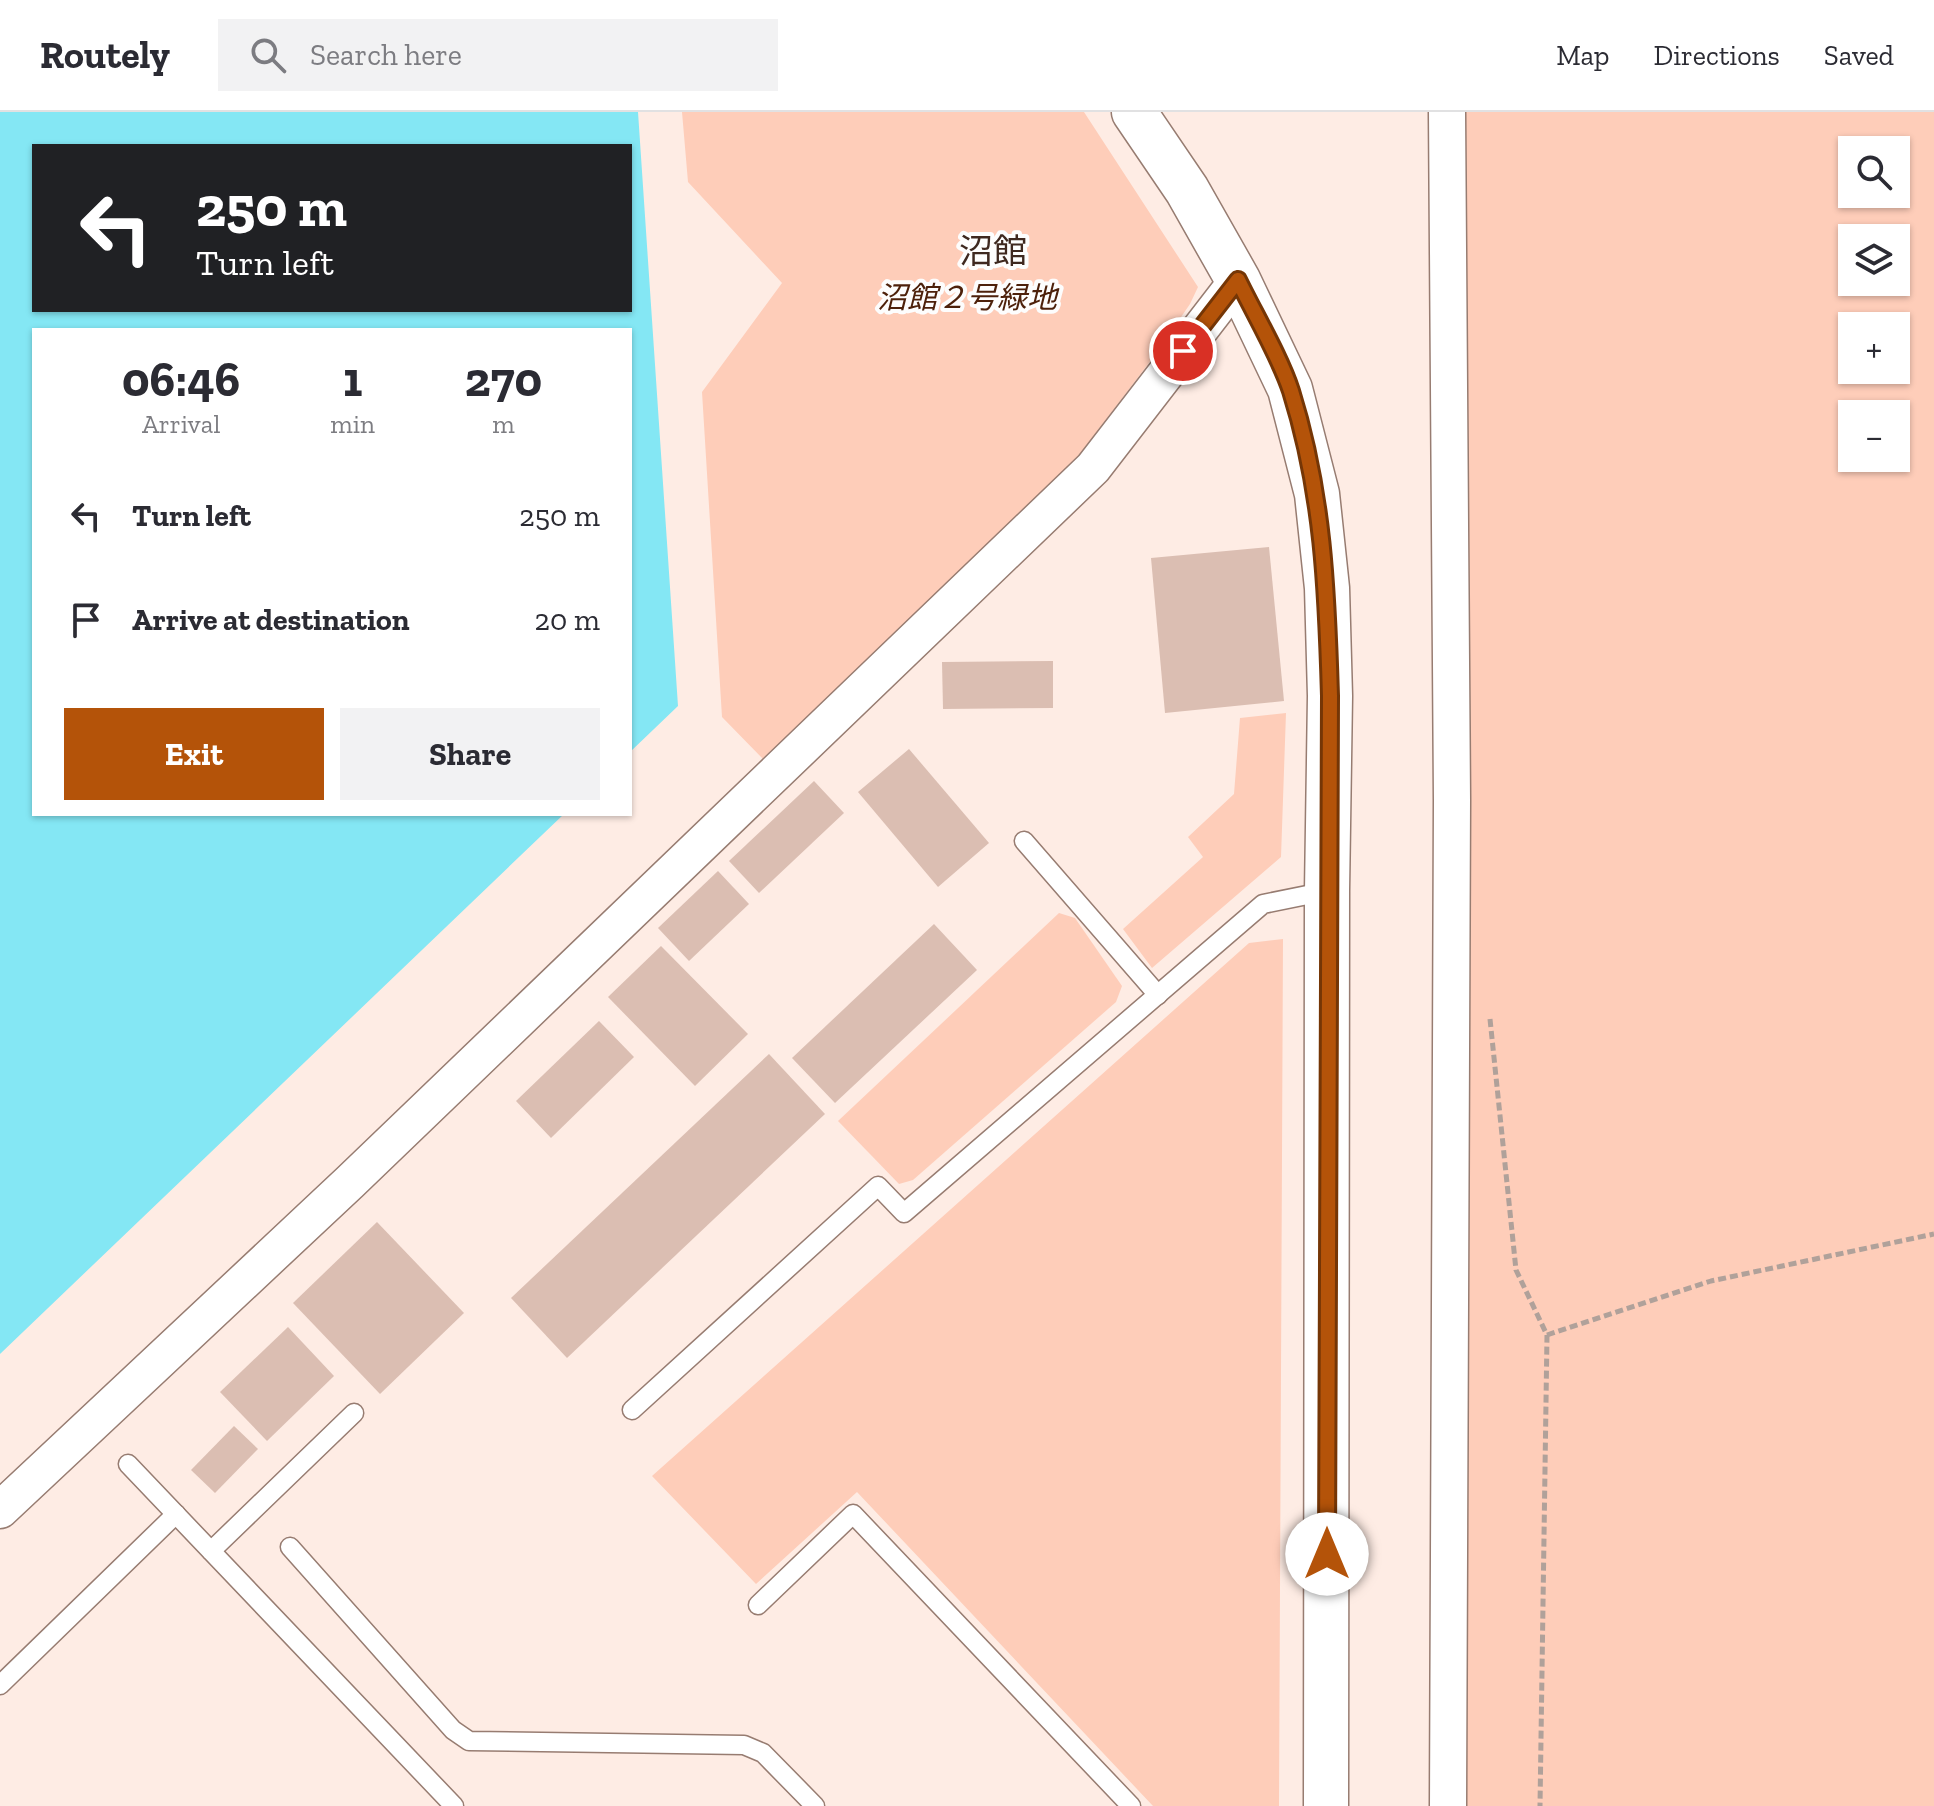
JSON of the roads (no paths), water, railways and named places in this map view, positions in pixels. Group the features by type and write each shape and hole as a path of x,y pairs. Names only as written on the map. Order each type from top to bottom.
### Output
{"street":[{"path":"1134,112 1187,190 1238,280 1290,389 1317,494 1327,588 1330,696 1326,1806"},
{"path":"1447,112 1452,785 1448,1806"},
{"path":"0,1510 350,1182 1093,468 1238,280"}],"lane":[{"path":"1024,841 1158,995"},
{"path":"632,1410 878,1186 904,1213 1263,904 1327,891"},
{"path":"211,1551 354,1413"},
{"path":"128,1464 454,1806"},
{"path":"0,1685 176,1514"},
{"path":"758,1605 853,1514 1131,1806"},
{"path":"290,1547 453,1730 469,1741 744,1745 763,1753 815,1806"}],"water":[{"path":"0,112 638,112 678,706 632,750 632,328 32,328 32,816 562,816 0,1354"}],"district":[{"name":"沼館","path":"993,251"}],"park label":[{"name":"沼館２号緑地","path":"967,298"}]}
